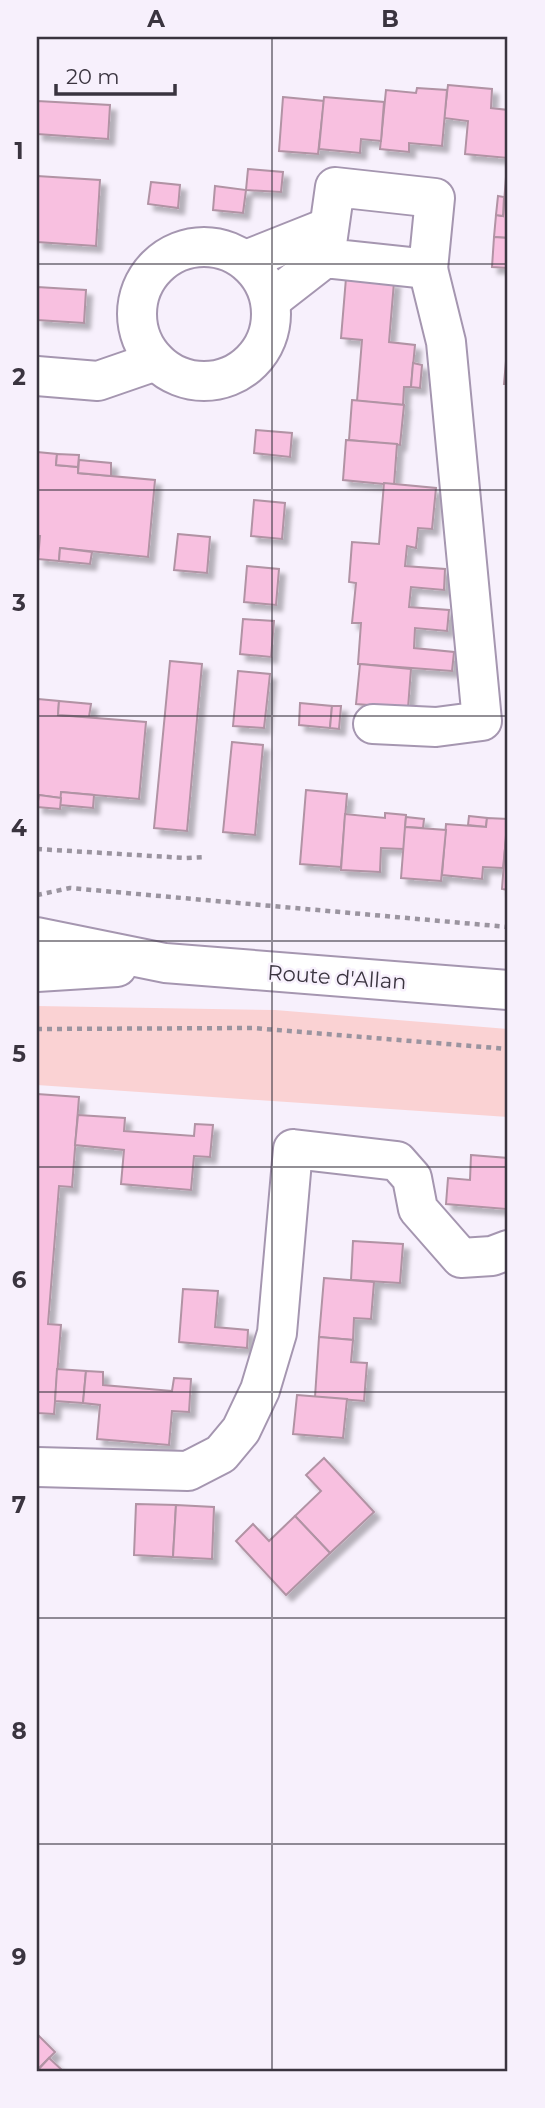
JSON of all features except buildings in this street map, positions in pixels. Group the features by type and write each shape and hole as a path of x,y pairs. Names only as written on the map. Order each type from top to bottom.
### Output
{"street":[{"path":"271,300 327,242 335,187 435,198 428,269 446,342 495,724 436,727 373,724"},
{"path":"246,260 327,242 428,269"},
{"path":"197,246 218,248 246,260 262,278 271,300 272,317 264,346 248,365 228,377 200,382 177,377 156,361 142,342 136,320 138,297 148,275 171,254 197,246"},
{"path":"37,376 97,381 156,361"},
{"name":"Route d'Allan","path":"37,937 165,963 508,990"},
{"name":"Route d'Allan","path":"37,972 165,963"},
{"path":"37,1467 188,1471 221,1454 241,1430 260,1390 277,1333 293,1149 397,1161 412,1178 418,1209 461,1258 492,1256 508,1250"}],"path":[{"path":"37,849 206,857"},
{"path":"37,895 71,888 508,927"},
{"path":"37,1029 253,1028 508,1049"}],"shaded area":[{"path":"37,1006 275,1010 508,1029 508,1117 37,1085"}]}
